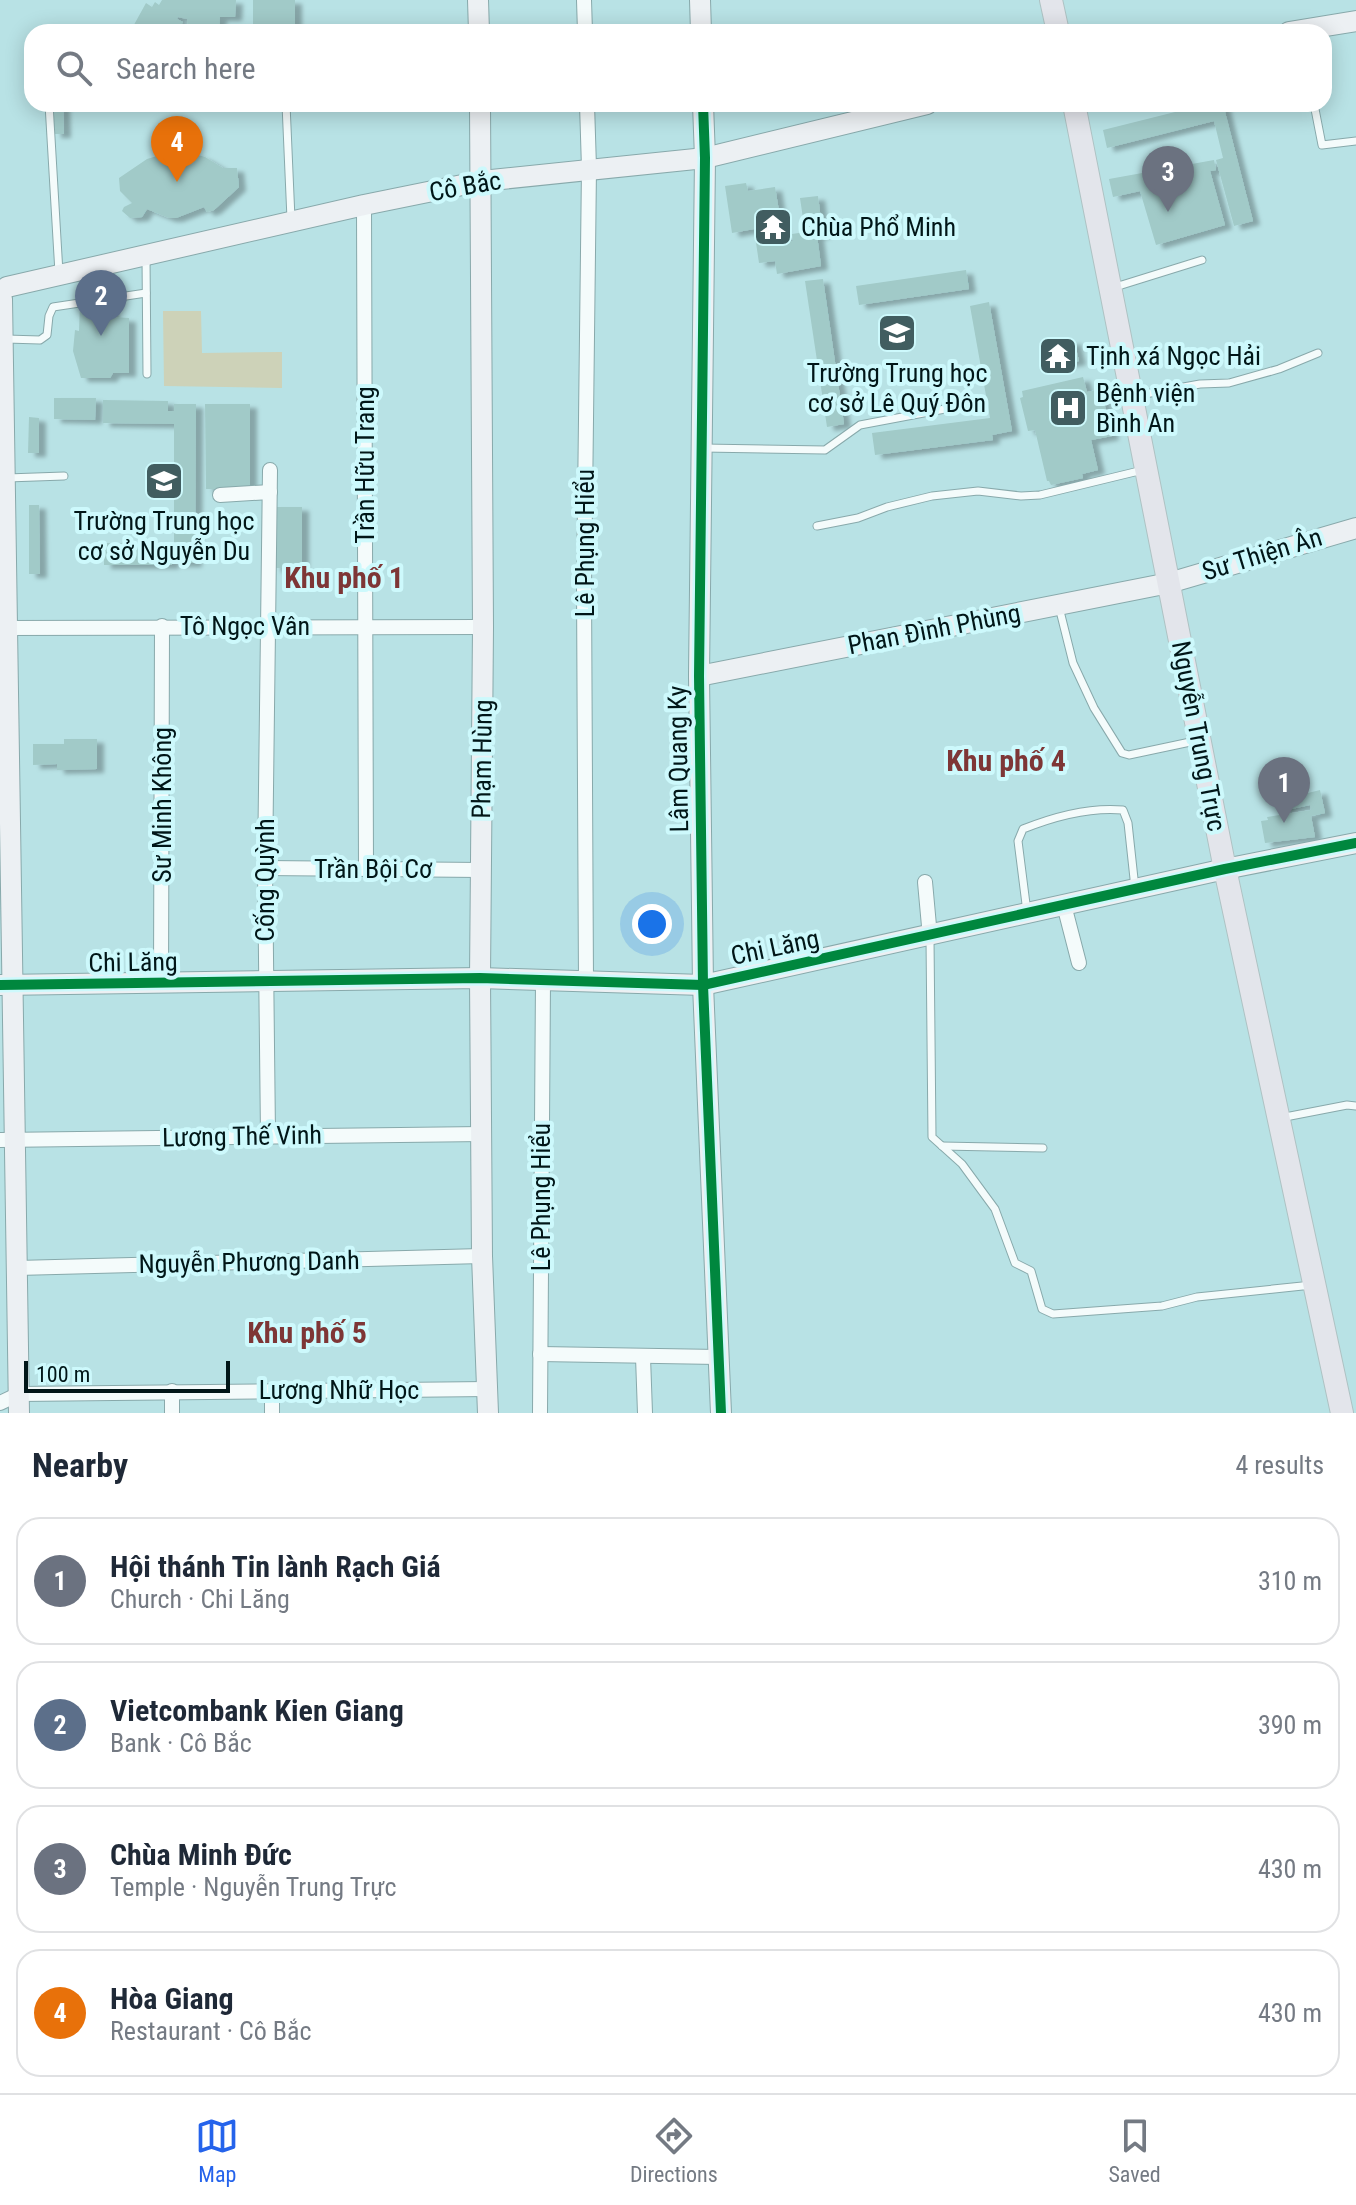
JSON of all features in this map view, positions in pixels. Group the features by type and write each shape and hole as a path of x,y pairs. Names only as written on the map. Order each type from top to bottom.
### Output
{"main road":[{"path":"1051,0 1056,24"},
{"name":"Nguyễn Trung Trực","path":"1076,112 1225,869 1342,1413"}],"street":[{"path":"478,0 479,24"},
{"path":"584,0 585,24"},
{"path":"700,0 701,24"},
{"path":"1332,25 1356,21"},
{"name":"Phạm Hùng","path":"480,112 483,627 480,978 482,1256 488,1413"},
{"name":"Lê Phụng Hiểu","path":"586,982 584,587 587,112"},
{"name":"Lâm Quang Ky","path":"703,112 699,676 703,985 721,1413"},
{"name":"Cô Bắc","path":"2,285 482,181 705,158 894,112"},
{"name":"Trần Hữu Trang","path":"364,205 366,869"},
{"path":"2,285 8,1140 17,1268 13,1403"},
{"name":"Cống Quỳnh","path":"268,1135 265,868 270,470"},
{"path":"220,495 270,492"},
{"name":"Sư Thiện Ân","path":"1169,583 1356,528"},
{"name":"Phan Đình Phùng","path":"699,676 1169,583"},
{"name":"Sư Minh Không","path":"161,983 162,626"},
{"name":"Tô Ngọc Vân","path":"3,628 483,627"},
{"name":"Chi Lăng","path":"7,985 480,978 703,985 1225,869 1356,843"},
{"name":"Trần Bội Cơ","path":"265,868 481,870"},
{"path":"925,882 930,937"},
{"path":"1064,905 1079,963"},
{"name":"Lê Phụng Hiểu","path":"540,1413 543,981"},
{"name":"Lương Thế Vinh","path":"8,1140 483,1134"},
{"name":"Nguyễn Phương Danh","path":"17,1268 482,1256"},
{"path":"540,1354 718,1357"},
{"path":"643,1357 645,1413"},
{"name":"Lương Nhữ Học","path":"13,1403 172,1391 488,1389"},
{"path":"172,1391 172,1413"},
{"path":"272,1391 272,1413"}],"lane":[{"path":"49,112 59,275"},
{"path":"286,112 291,221"},
{"path":"1316,112 1322,145 1356,141"},
{"path":"146,255 147,374"},
{"path":"1110,289 1202,260"},
{"path":"3,339 40,340 47,335 53,307 146,293"},
{"path":"1132,397 1200,384 1229,383 1279,369 1318,353"},
{"path":"701,448 825,450 860,425 982,402"},
{"path":"817,526 858,518 932,496 978,491 1040,495 1146,470"},
{"path":"5,478 64,476"},
{"path":"1058,605 1073,663 1094,708 1122,753 1129,755 1200,741"},
{"path":"1027,914 1018,841 1023,829 1045,820 1085,812 1123,810 1128,823 1135,889"},
{"path":"930,937 932,1137 962,1164 995,1209 1015,1263 1031,1271 1042,1309 1053,1314 1162,1306 1197,1297 1314,1285"},
{"path":"1278,1118 1356,1106"},
{"path":"940,1146 1043,1148"}],"green space":[{"path":"163,311 201,311 202,353 282,352 282,388 164,386"}],"building":[{"path":"162,0 236,0 235,17 220,17 220,24 187,24 187,19 178,17 182,24 134,24 146,3 152,7 155,2 159,5"},
{"path":"253,0 295,0 295,24 253,24"},
{"path":"54,112 63,112 64,134 54,134"},
{"path":"1175,112 1225,112 1253,221 1234,226 1216,160 1223,158 1214,121 1107,148 1103,130"},
{"path":"170,152 187,152 205,157 223,168 237,168 239,187 214,210 207,212 204,207 169,218 147,209 142,217 130,218 122,211 132,203 120,191 119,178 147,159"},
{"path":"1214,160 1216,170 1210,171 1225,225 1156,245 1140,191 1113,197 1109,179"},
{"path":"746,183 748,191 775,187 783,235 789,234 789,241 793,241 792,234 805,232 800,198 818,196 823,235 817,235 821,266 777,274 775,261 759,263 754,229 732,233 725,186"},
{"path":"966,270 969,289 859,305 856,286"},
{"path":"823,279 844,424 827,427 805,281"},
{"path":"989,302 1012,431 992,435 993,440 875,455 872,433 990,418 970,306"},
{"path":"80,304 109,305 113,317 129,318 129,373 113,373 110,378 81,378 73,351 75,330 79,331"},
{"path":"1074,340 1079,361 1059,365 1058,360 1051,362 1049,353 1056,352 1055,344"},
{"name":"Bệnh viện Bình An","path":"1083,377 1087,392 1101,389 1112,436 1091,440 1098,470 1082,474 1083,478 1051,485 1047,481 1035,430 1028,431 1020,398 1023,397 1022,391"},
{"path":"54,398 96,398 95,420 54,419"},
{"path":"103,400 168,401 168,411 174,411 174,404 196,404 195,563 176,563 176,550 172,550 172,565 104,565 104,543 174,544 174,424 103,423"},
{"path":"205,404 250,404 250,489 206,489"},
{"path":"29,417 39,418 39,453 28,453"},
{"path":"29,505 39,505 40,574 29,574"},
{"path":"274,507 302,507 302,568 274,568"},
{"path":"64,739 97,739 97,769 57,770 57,764 33,765 33,744 64,744"},
{"path":"1320,790 1325,813 1311,816 1315,837 1265,843 1261,821 1268,820 1267,817 1311,810 1310,805 1282,811 1280,800"}],"cycle path":[{"path":"703,112 699,676 703,985 721,1413"},
{"path":"0,985 480,978 703,985 1225,869 1356,843"}],"place":[{"name":"Hòa Giang","path":"177,182"},
{"name":"Chùa Minh Đức","path":"1168,212"},
{"name":"Chùa Phổ Minh","path":"773,227"},
{"name":"Trường Trung học cơ sở Lê Quý Đôn","path":"897,333"},
{"name":"Vietcombank Kien Giang","path":"101,336"},
{"name":"Tịnh xá Ngọc Hải","path":"1058,356"},
{"name":"Bệnh viện Bình An","path":"1068,408"},
{"name":"Trường Trung học cơ sở Nguyễn Du","path":"164,481"},
{"name":"Hội thánh Tin lành Rạch Giá","path":"1284,823"}],"district":[{"name":"Khu phố 1","path":"344,578"},
{"name":"Khu phố 4","path":"1006,761"},
{"name":"Khu phố 5","path":"307,1333"}]}
